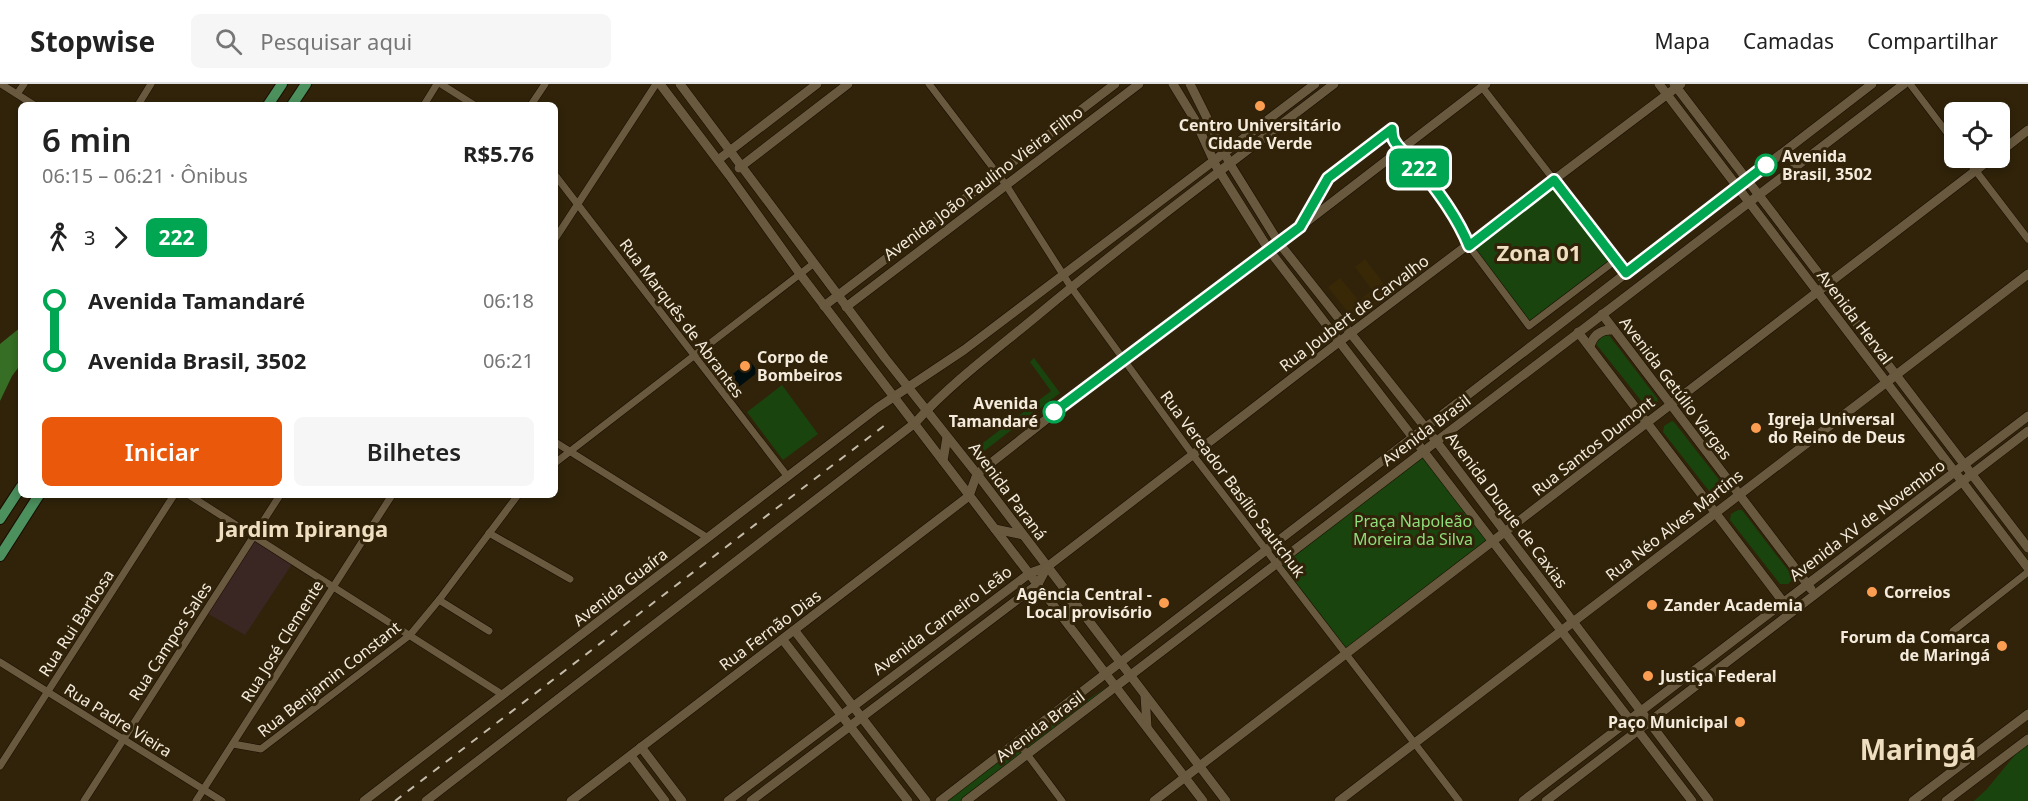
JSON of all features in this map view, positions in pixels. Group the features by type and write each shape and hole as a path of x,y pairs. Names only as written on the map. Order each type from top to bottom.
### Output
{"main road":[{"path":"270,102 283,84"},
{"path":"278,102 283,84"},
{"path":"294,102 306,84"},
{"name":"Avenida Paraná","path":"658,84 718,160 800,274 969,496 1205,800"},
{"name":"Avenida Paraná","path":"680,84 813,264 1226,801"},
{"path":"718,160 817,84"},
{"path":"729,175 848,84"},
{"name":"Avenida João Paulino Vieira Filho","path":"824,306 1115,84"},
{"name":"Avenida João Paulino Vieira Filho","path":"846,307 1139,84"},
{"name":"Avenida Duque de Caxias","path":"1173,84 1195,120 1214,162 1233,195 1269,250 1692,801"},
{"name":"Avenida Guaíra","path":"364,801 894,396 964,350 1314,84"},
{"path":"426,801 915,423 944,392 982,359 1071,287 1334,84"},
{"name":"Avenida Herval","path":"1659,84 1993,520 2028,570"},
{"name":"Avenida Brasil","path":"940,801 1872,84"},
{"name":"Avenida Brasil","path":"966,801 1904,84"},
{"name":"Avenida Herval","path":"1677,85 1704,124 2028,548"},
{"name":"Rua Joubert de Carvalho","path":"1047,567 1351,333 1667,95 1677,85"},
{"path":"969,496 976,474 1123,359 1484,86"},
{"path":"1192,87 1195,120"},
{"name":"Avenida Duque de Caxias","path":"1192,87 1230,164 1279,243 1436,441 1709,801"},
{"path":"688,121 714,128"},
{"path":"1704,124 1707,146"},
{"path":"2010,144 2028,130"},
{"name":"Rua Santos Dumont","path":"1154,801 1979,168"},
{"path":"1233,195 1253,204"},
{"path":"1783,226 1785,248"},
{"path":"771,233 798,243"},
{"name":"Rua Néo Alves Martins","path":"1339,801 2028,274"},
{"path":"1305,278 1312,306"},
{"name":"Avenida Getúlio Vargas","path":"1602,314 1814,594"},
{"path":"1590,347 1597,334 1606,329 1614,330"},
{"path":"1578,332 1791,612"},
{"path":"1848,332 1869,340"},
{"path":"862,353 885,358"},
{"path":"1360,369 1388,381"},
{"path":"1922,429 1923,411"},
{"name":"Avenida XV de Novembro","path":"1523,801 2028,416"},
{"name":"Avenida XV de Novembro","path":"1546,801 2028,431"},
{"path":"943,461 947,437"},
{"path":"1462,476 1465,504"},
{"path":"0,519 18,492"},
{"name":"Rua Fernão Dias","path":"571,801 969,496"},
{"path":"1,553 37,498"},
{"path":"0,526 10,504"},
{"path":"1993,520 2013,529"},
{"path":"995,529 1023,535"},
{"name":"Avenida Carneiro Leão","path":"728,801 1030,573 1047,567"},
{"name":"Avenida Carneiro Leão","path":"751,801 1038,584 1047,567"},
{"path":"1523,581 1547,588"},
{"path":"1068,624 1072,599"},
{"path":"795,631 926,801"},
{"path":"783,640 908,801"},
{"path":"1599,657 1600,682"},
{"path":"1145,695 1147,727"},
{"path":"1913,801 2028,714"},
{"path":"1946,801 2028,739"},
{"path":"641,747 682,801"},
{"path":"1657,755 1683,766"},
{"path":"631,756 665,801"},
{"path":"780,762 788,772"}],"street":[{"path":"1,84 29,102"},
{"path":"17,94 24,84"},
{"path":"140,102 151,84"},
{"path":"426,102 439,84 469,102"},
{"path":"533,102 545,84"},
{"path":"558,234 658,84"},
{"name":"Rua Vereador Basílio Sautchuk","path":"929,84 1006,185 1071,287 1193,455 1459,801"},
{"path":"1910,84 1944,129"},
{"path":"1484,86 1626,273"},
{"path":"1400,150 1416,164 1448,207 1460,225 1469,246 1529,326 1616,260"},
{"path":"1976,170 2028,239"},
{"name":"Rua Marquês de Abrantes","path":"558,179 788,477"},
{"path":"558,460 813,264"},
{"path":"558,444 708,538"},
{"name":"Rua Rui Barbosa","path":"0,766 172,498"},
{"path":"194,498 503,696"},
{"name":"Rua Campos Sales","path":"84,801 278,498"},
{"name":"Rua José Clemente","path":"196,801 390,498"},
{"name":"Rua Benjamin Constant","path":"233,744 261,749 410,635 516,498"},
{"path":"489,532 570,579"},
{"path":"1953,632 2028,570"},
{"path":"439,600 489,631"},
{"name":"Rua Padre Vieira","path":"0,662 222,801"},
{"path":"1018,742 1062,801"}],"shaded area":[{"path":"1365,259 1391,293 1355,321 1328,287 1340,278 1359,301 1372,290 1355,267"},
{"path":"750,361 758,372 735,390 726,379"},
{"path":"254,536 294,561 245,635 205,612"}],"green space":[{"path":"1554,180 1616,260 1529,326 1469,246"},
{"path":"18,329 18,368 0,401 0,344"},
{"path":"1608,334 1657,398 1658,401 1654,408 1647,408 1596,344 1597,338"},
{"path":"1034,358 1060,393 975,458 971,452 1051,391 1030,362"},
{"path":"782,385 818,434 783,460 747,412"},
{"path":"1672,421 1724,486 1721,495 1713,496 1663,432 1664,426"},
{"name":"Praça Napoleão Moreira da Silva","path":"1424,450 1494,541 1346,654 1276,564"},
{"path":"1742,510 1791,574 1792,580 1788,584 1780,584 1730,520 1731,514"},
{"path":"1113,683 960,801 946,801 1020,745"},
{"path":"2028,739 2028,801 1974,801 1987,789"}],"railway":[{"path":"395,801 885,425"}],"bus line":[{"name":"222","path":"1054,412 1300,227 1328,178 1392,129 1395,143 1416,164 1460,225 1469,246 1554,180 1626,273 1766,165"}],"place":[{"name":"Centro Universitário Cidade Verde","path":"1260,106"},
{"name":"Avenida Brasil, 3502","path":"1766,165"},
{"name":"Corpo de Bombeiros","path":"745,366"},
{"name":"Avenida Tamandaré","path":"1054,412"},
{"name":"Igreja Universal do Reino de Deus","path":"1756,428"},
{"name":"Correios","path":"1872,592"},
{"name":"Agência Central - Local provisório","path":"1164,603"},
{"name":"Zander Academia","path":"1652,605"},
{"name":"Forum da Comarca de Maringá","path":"2002,646"},
{"name":"Justiça Federal","path":"1648,676"},
{"name":"Paço Municipal","path":"1740,722"}],"district":[{"name":"Zona 01","path":"1539,252"},
{"name":"Jardim Ipiranga","path":"303,528"},
{"name":"Maringá","path":"1918,749"}]}
